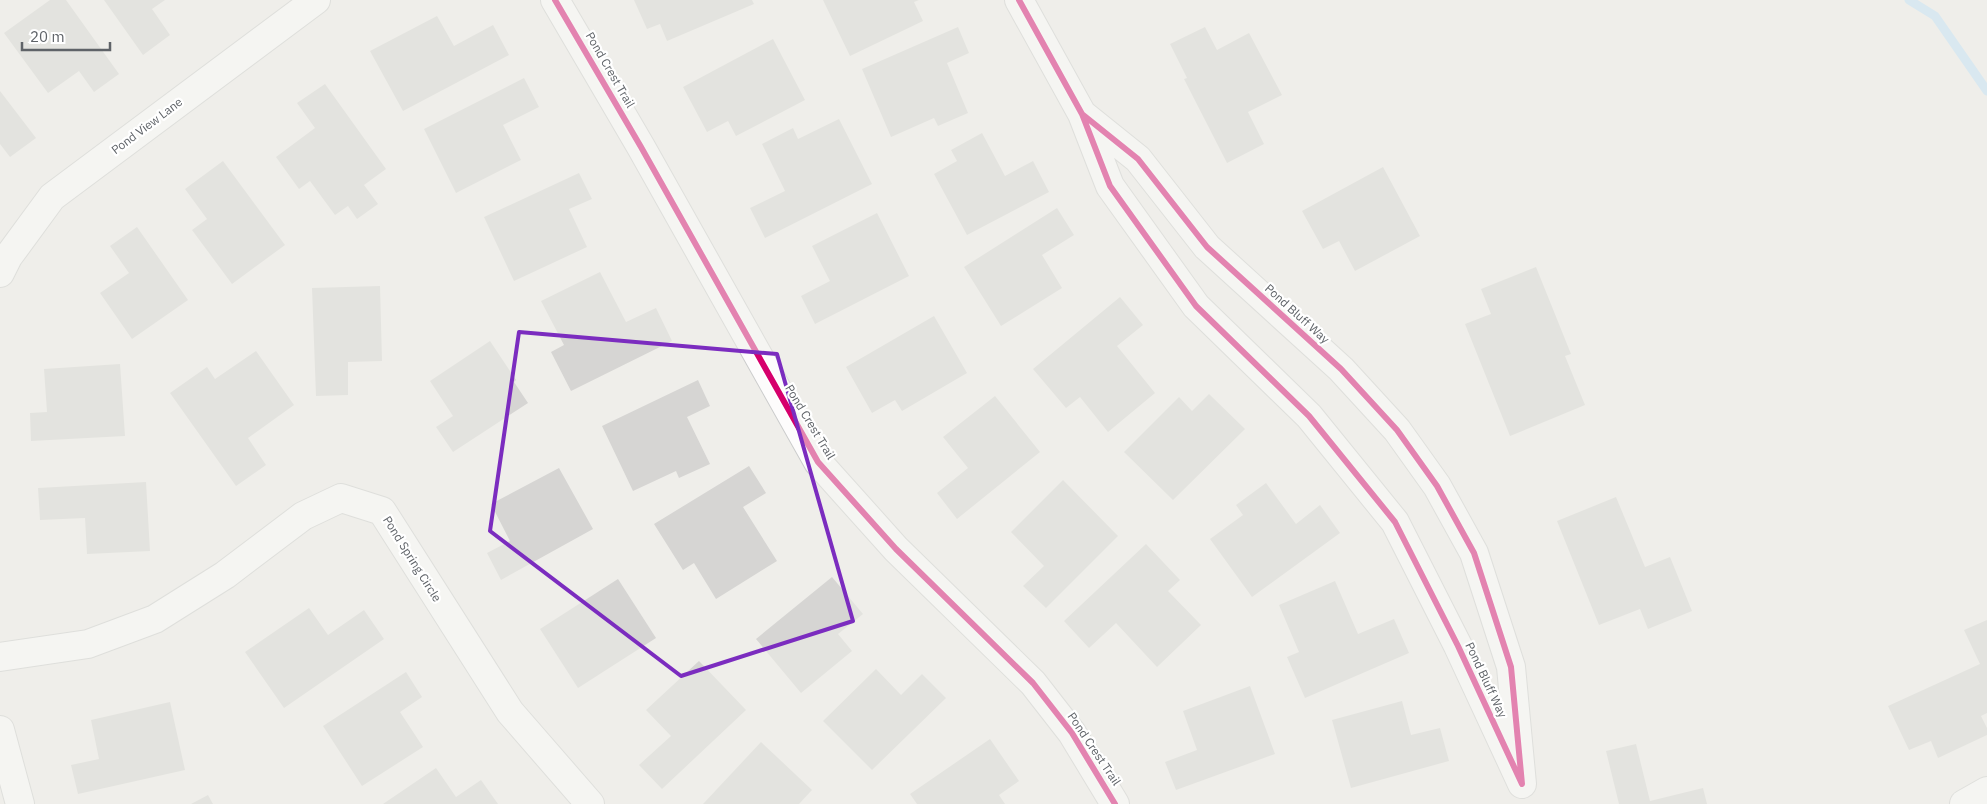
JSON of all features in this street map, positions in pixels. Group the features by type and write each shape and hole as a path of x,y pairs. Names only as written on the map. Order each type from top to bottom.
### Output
{"street":[{"name":"Pond View Lane","path":"0,273 8,257 52,197 316,0"},
{"name":"Pond Crest Trail","path":"555,0 641,147 818,462 896,549 1033,684 1072,733 1115,804"},
{"name":"Pond Bluff Way","path":"1019,0 1082,114 1110,186 1196,306 1309,416 1395,522 1458,646 1524,794"},
{"name":"Pond Bluff Way","path":"1082,114 1138,159 1207,247 1341,369 1397,430 1437,486 1474,553 1511,667 1524,794"},
{"name":"Pond Spring Circle","path":"0,657 88,644 155,619 226,575 303,516 341,498 382,511 510,712 590,804"},
{"path":"0,730 20,804"},
{"path":"1964,804 1987,791"}],"highlighted area":[{"path":"519,332 777,354 853,621 681,676 490,531"}],"building":[{"path":"50,0 66,0 119,74 94,92 79,71 48,93 4,33"},
{"path":"104,0 165,0 152,9 170,35 143,55"},
{"path":"634,0 752,0 754,4 667,41 660,24 647,29"},
{"path":"823,0 919,0 914,2 923,21 850,56"},
{"path":"437,16 454,46 493,25 509,55 403,111 370,51"},
{"path":"958,27 969,53 947,63 968,113 938,126 934,118 891,137 862,69"},
{"path":"1205,27 1217,50 1249,33 1282,95 1248,112 1264,144 1227,163 1184,79 1187,78 1170,44"},
{"path":"773,39 805,100 736,136 728,121 707,132 683,87"},
{"path":"524,78 539,107 503,125 521,160 456,193 424,129"},
{"path":"325,84 386,169 364,185 378,204 357,219 348,206 335,215 310,181 299,189 276,157 315,128 297,103"},
{"path":"0,91 36,138 10,157 0,144"},
{"path":"839,119 872,184 765,238 750,208 785,191 762,144 793,128 798,139"},
{"path":"982,133 1005,176 1033,161 1049,192 967,235 934,174 957,161 951,150"},
{"path":"223,161 285,245 232,284 192,230 207,219 185,189"},
{"path":"1383,167 1420,236 1355,271 1339,241 1323,249 1302,211"},
{"path":"579,173 592,199 569,209 587,247 514,281 484,217"},
{"path":"1057,208 1074,235 1042,255 1062,288 1001,326 964,267"},
{"path":"877,213 909,276 815,324 801,296 830,281 812,246"},
{"path":"137,227 188,300 132,339 100,293 129,273 110,246"},
{"path":"1536,267 1571,354 1565,356 1585,405 1510,436 1465,324 1491,314 1481,289"},
{"path":"600,272 626,322 656,308 672,341 571,391 551,352 564,345 541,301"},
{"path":"380,286 382,361 348,362 348,395 316,396 312,288"},
{"path":"1120,297 1143,325 1117,346 1155,393 1108,432 1080,397 1066,408 1033,369"},
{"path":"934,316 967,373 902,411 895,400 872,413 846,367"},
{"path":"490,341 516,380 514,382 528,403 453,452 436,427 453,416 430,381"},
{"path":"256,351 294,405 248,438 266,465 236,486 170,393 207,367 215,379"},
{"path":"120,364 125,436 31,441 30,413 47,412 44,369"},
{"path":"698,380 710,406 687,417 710,464 679,478 676,471 633,491 602,426"},
{"path":"1209,394 1245,429 1173,500 1124,452 1179,397 1192,411"},
{"path":"995,396 1040,452 957,519 937,493 968,468 943,437"},
{"path":"749,466 766,493 743,507 777,561 716,599 694,563 683,570 654,524"},
{"path":"559,468 593,529 501,580 487,553 510,541 491,504"},
{"path":"1063,480 1118,536 1046,608 1023,586 1044,566 1011,532"},
{"path":"146,482 150,551 87,554 85,518 40,520 38,488"},
{"path":"1266,483 1296,524 1320,505 1340,533 1252,597 1210,539 1243,515 1236,505"},
{"path":"1616,497 1645,567 1670,557 1692,611 1648,629 1640,609 1599,625 1557,521"},
{"path":"1146,544 1180,580 1168,591 1201,625 1157,667 1116,623 1089,648 1064,621"},
{"path":"832,577 863,614 838,634 852,651 801,693 756,639"},
{"path":"618,579 656,638 578,688 540,629"},
{"path":"1335,581 1358,634 1394,619 1409,653 1305,698 1287,657 1299,652 1279,605"},
{"path":"309,608 328,635 364,610 384,639 284,708 245,652"},
{"path":"1987,620 1987,713 1981,716 1987,728 1987,735 1938,758 1931,741 1909,750 1888,706 1980,664 1964,630"},
{"path":"699,661 746,710 662,789 639,765 671,736 646,710"},
{"path":"876,669 901,695 922,674 946,698 872,770 823,721"},
{"path":"406,672 422,697 400,712 423,747 362,786 323,726"},
{"path":"1250,686 1275,754 1176,790 1165,762 1197,750 1183,711"},
{"path":"1402,701 1411,735 1440,728 1449,761 1351,788 1332,720"},
{"path":"170,702 185,770 78,794 71,765 99,759 91,720"},
{"path":"990,739 1019,781 999,795 1005,804 917,804 910,794"},
{"path":"761,742 812,790 799,804 703,804"},
{"path":"1636,744 1650,801 1703,788 1707,804 1619,804 1606,751"},
{"path":"436,768 456,797 481,780 498,804 383,804"},
{"path":"208,795 213,804 191,804"}],"waterway":[{"path":"1909,0 1935,16 1987,91"}],"cycle path":[{"path":"555,0 641,147 818,462 896,549 1033,683 1072,733 1115,804"},
{"path":"1019,0 1082,114 1110,186 1196,306 1309,416 1395,522 1458,646 1522,784 1511,667 1474,553 1437,486 1397,430 1341,369 1207,247 1138,159 1082,114"}]}
